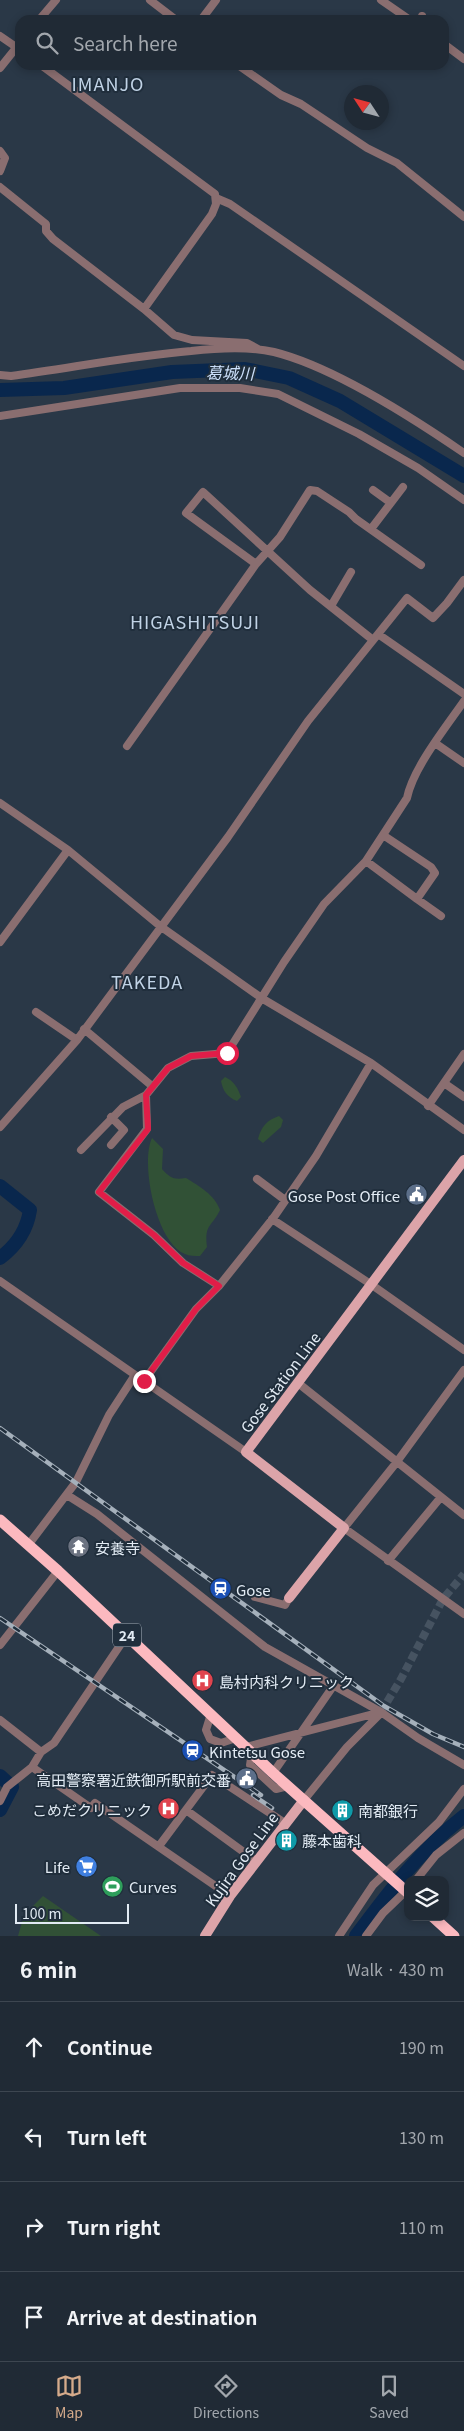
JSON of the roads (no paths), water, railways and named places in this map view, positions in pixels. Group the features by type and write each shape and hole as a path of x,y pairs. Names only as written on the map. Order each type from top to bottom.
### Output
{"highway":[{"name":"24","path":"0,1520 29,1544 288,1786 404,1888"},
{"path":"437,1921 454,1936"}],"main road":[{"name":"Gose Station Line","path":"344,1528 246,1452 464,1160"},
{"path":"289,1598 344,1528"},
{"name":"Kujira Gose Line","path":"205,1936 230,1896 304,1800"}],"street":[{"path":"43,15 56,0"},
{"path":"150,0 170,15"},
{"path":"205,15 216,0"},
{"path":"381,0 403,15"},
{"path":"0,36 15,44"},
{"path":"449,48 464,59"},
{"path":"0,68 15,51"},
{"path":"48,70 212,190 216,198 230,204 464,366"},
{"path":"245,70 282,96 301,104 367,148 397,162 464,217"},
{"path":"0,151 5,158 0,171"},
{"path":"0,187 46,224 46,231 53,239 144,309 174,335 192,340 247,343 260,350"},
{"path":"144,309 212,214 216,198"},
{"path":"0,375 11,376 159,353 206,349 260,350 302,361 331,373 464,453"},
{"path":"0,416 180,388 240,388 278,394 359,434 418,468 464,500"},
{"path":"371,529 403,488"},
{"path":"127,746 256,564 280,537 310,490 317,490 420,565"},
{"path":"373,490 391,503"},
{"path":"256,564 186,513 203,492 331,606 375,637 464,694"},
{"path":"331,606 351,572"},
{"path":"0,1127 77,1040 228,837 308,721 406,598 433,618 464,580"},
{"path":"81,1150 111,1117 123,1107 146,1095 168,1068 191,1056 227,1053 284,962 324,904 366,861 407,798 408,788 434,744 464,701"},
{"path":"434,744 464,763"},
{"path":"0,803 68,850 160,926 262,999 371,1063 428,1106 464,1130"},
{"path":"383,835 432,868 435,873 417,899"},
{"path":"0,942 68,850"},
{"path":"366,861 440,916"},
{"path":"36,1012 77,1040"},
{"path":"84,1029 152,1086"},
{"path":"428,1106 464,1054"},
{"path":"144,1381 196,1309 219,1286 272,1219 316,1156 371,1063"},
{"path":"444,1083 464,1097"},
{"path":"146,1095 148,1129 99,1192 154,1235 183,1263 219,1286"},
{"path":"111,1117 124,1130 111,1145"},
{"path":"257,1179 285,1200"},
{"path":"272,1219 372,1285 464,1350"},
{"path":"0,1281 246,1452"},
{"path":"464,1370 344,1528 464,1614"},
{"path":"29,1544 76,1482 109,1415 135,1375"},
{"path":"298,1383 464,1515"},
{"path":"67,1494 97,1514 265,1647 381,1712 418,1738 464,1765"},
{"path":"388,1561 441,1497"},
{"path":"2,1640 58,1571"},
{"path":"255,1597 285,1605 289,1598"},
{"path":"0,1802 7,1787 32,1767 40,1752 54,1743 127,1635"},
{"path":"274,1772 334,1685"},
{"path":"288,1786 276,1789 250,1765 249,1750 301,1733 381,1712"},
{"path":"304,1800 347,1747 381,1712"},
{"path":"211,1714 206,1730 210,1739 221,1743 236,1738"},
{"path":"0,1720 40,1752"},
{"path":"32,1767 91,1808 95,1803 230,1896"},
{"path":"158,1846 212,1775 286,1824"},
{"path":"339,1936 373,1885 388,1876 439,1822 464,1789"},
{"path":"186,1810 256,1861"},
{"path":"419,1876 436,1855 464,1833"},
{"path":"366,1936 383,1913 404,1892"}],"waterway":[{"name":"葛城川","path":"0,390 64,388 172,372 245,369 289,378 340,401 464,476"},
{"path":"0,1186 30,1210 20,1237 0,1258"},
{"path":"0,1776 12,1787 0,1810"},
{"path":"356,1936 419,1857 464,1816"}],"tunnel":[{"path":"381,1712 401,1679 443,1599 464,1574"}],"railway":[{"path":"0,1428 384,1706 433,1734 464,1747"},
{"path":"0,1618 261,1795"},
{"path":"253,1795 272,1808"}],"place":[{"name":"Gose Post Office","path":"416,1195"},
{"name":"安養寺","path":"79,1547"},
{"name":"Gose","path":"220,1589"},
{"name":"島村内科クリニック","path":"203,1681"},
{"name":"Kintetsu Gose","path":"193,1751"},
{"name":"高田警察署近鉄御所駅前交番","path":"247,1779"},
{"name":"こめだクリニック","path":"168,1809"},
{"name":"南都銀行","path":"342,1810"},
{"name":"藤本歯科","path":"286,1840"},
{"name":"Life","path":"86,1866"},
{"name":"Curves","path":"113,1886"}],"district":[{"name":"IMANJO","path":"108,83"},
{"name":"HIGASHITSUJI","path":"195,621"},
{"name":"TAKEDA","path":"147,981"}]}
